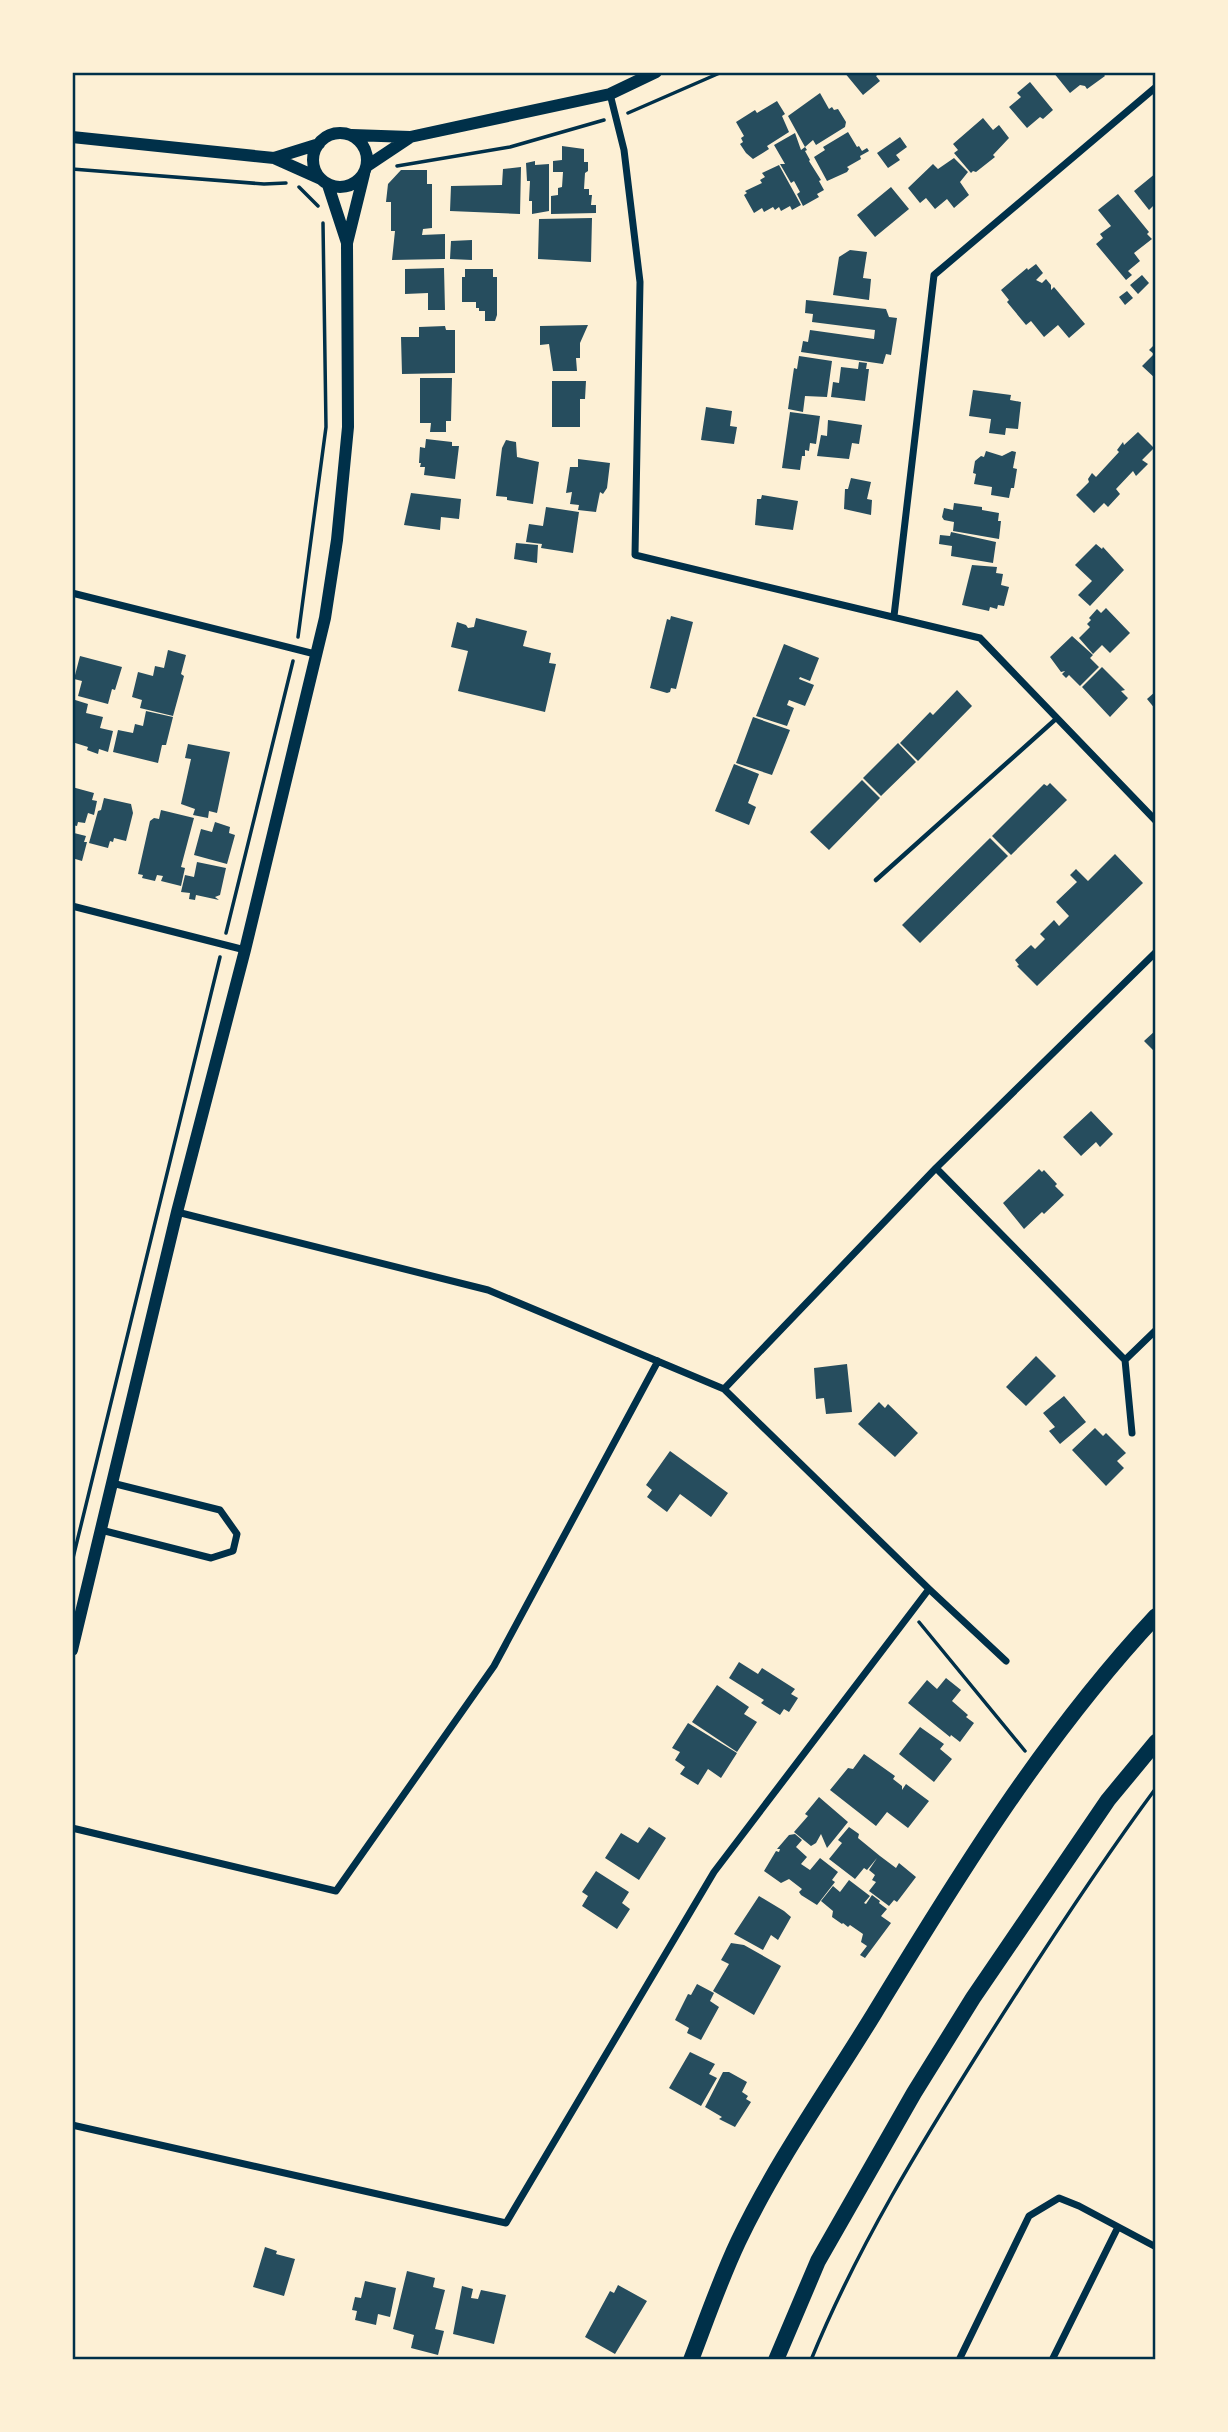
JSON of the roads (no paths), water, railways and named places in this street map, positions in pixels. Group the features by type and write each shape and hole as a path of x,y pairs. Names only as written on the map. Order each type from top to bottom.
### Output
{"main road":[{"path":"691,2360 738,2242 780,2164 963,1869 1035,1763 1110,1666 1156,1616"},
{"path":"776,2360 818,2262 914,2093 973,1998 1108,1800 1156,1742"}],"street":[{"path":"274,158 319,144 334,134 410,137 610,94 656,72"},
{"path":"894,616 934,275 1156,87"},
{"path":"610,94 624,150 640,282 635,555 980,638 1156,821"},
{"path":"72,1650 324,618 337,540 348,427 347,243 366,170 365,148 352,135"},
{"path":"72,136 274,158 338,187 357,181 366,170 410,137"},
{"path":"319,144 313,162 315,171 324,182 347,243"},
{"path":"72,593 315,654"},
{"path":"72,906 245,950"},
{"path":"724,1389 936,1168 1156,952"},
{"path":"936,1168 1125,1360 1132,1433"},
{"path":"177,1212 488,1290 724,1389 1006,1661"},
{"path":"1125,1360 1156,1330"},
{"path":"72,1828 336,1891 494,1667 658,1361"},
{"path":"100,1530 211,1558 233,1551 237,1534 220,1510 112,1483"},
{"path":"72,2125 506,2223 714,1872 929,1589"},
{"path":"959,2360 1029,2216 1059,2198 1156,2247"},
{"path":"1052,2360 1118,2227"}],"lane":[{"path":"876,880 1058,717"}]}
